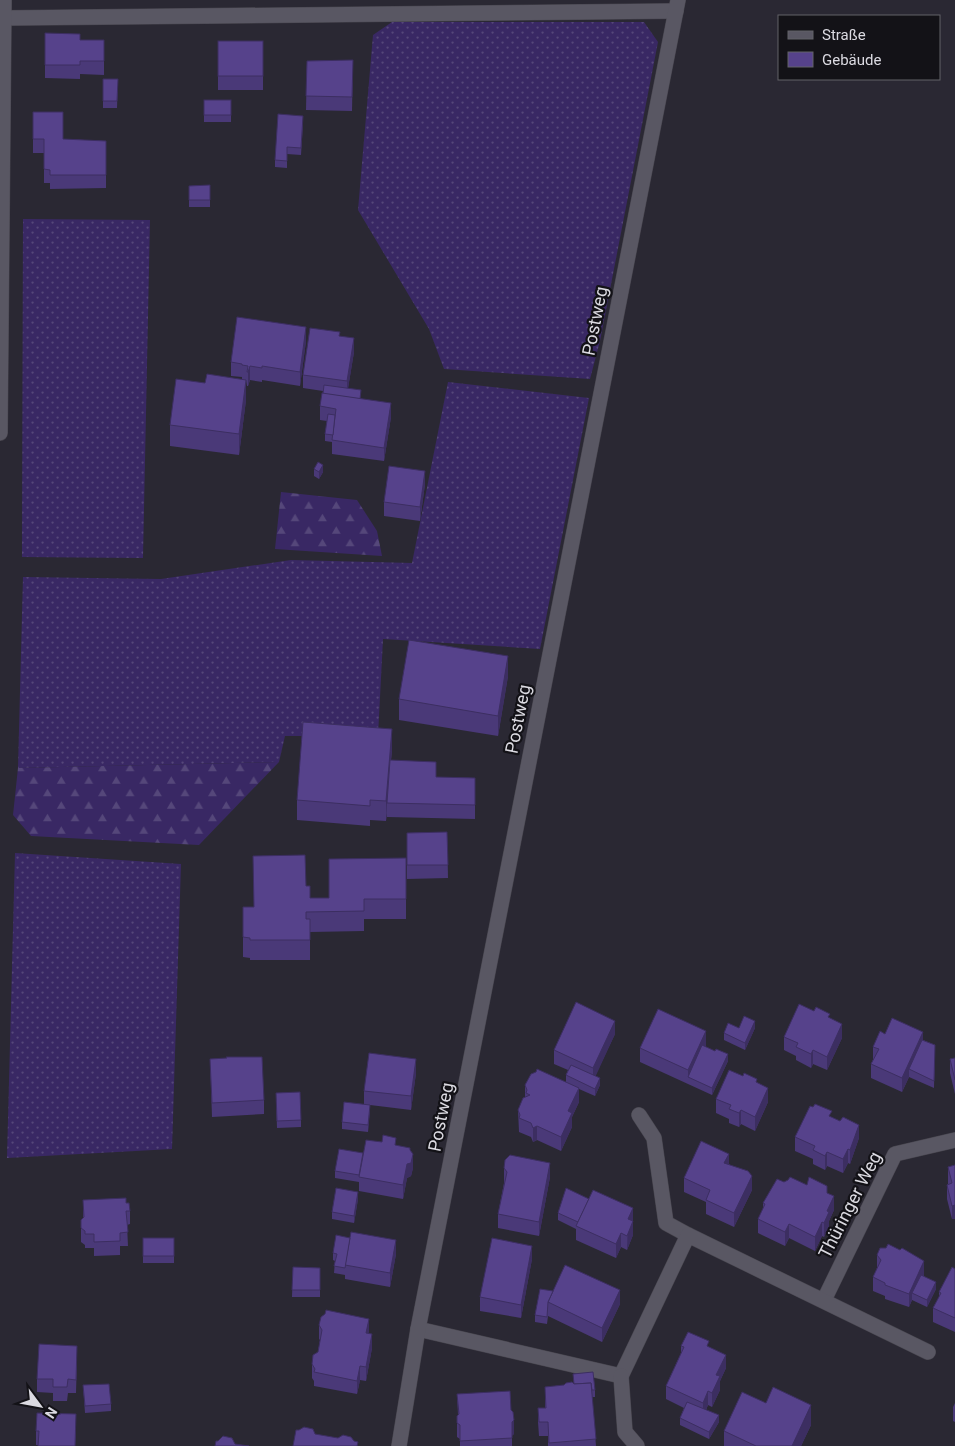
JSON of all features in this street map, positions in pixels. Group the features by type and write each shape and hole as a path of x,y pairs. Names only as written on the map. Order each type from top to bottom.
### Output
{"street":[{"path":"0,433 4,0"},
{"path":"4,18 677,6"},
{"name":"Postweg","path":"399,1446 418,1329 677,6"},
{"path":"639,1115 654,1138 666,1223 928,1352"},
{"name":"Thüringer Weg","path":"824,1300 894,1154 955,1140"},
{"path":"636,1446 625,1432 621,1376 688,1235"},
{"path":"418,1329 621,1376"}],"green space":[{"path":"392,22 644,22 658,42 600,341 590,379 444,369 429,329 358,210 373,35"},
{"path":"23,219 150,220 143,558 22,557"},
{"path":"448,382 589,398 540,649 383,639 378,736 285,736 279,762 18,768 23,577 161,579 291,560 412,563"},
{"path":"281,492 357,500 377,531 382,556 275,549"},
{"path":"279,762 199,845 31,836 13,815 18,768"},
{"path":"15,853 181,864 172,1149 7,1158"}],"building":[{"path":"45,33 80,34 80,40 104,40 104,61 80,61 80,65 45,65"},
{"path":"218,41 263,41 263,76 218,76"},
{"path":"353,60 352,97 306,96 307,61"},
{"path":"103,79 118,79 117,101 103,101"},
{"path":"204,100 231,100 231,115 204,115"},
{"path":"33,112 63,112 63,139 106,141 106,175 50,175 50,170 44,169 44,139 33,139"},
{"path":"278,114 303,116 301,148 287,147 287,161 275,160"},
{"path":"210,185 210,200 189,200 189,186"},
{"path":"237,317 306,327 300,372 250,366 247,372 248,366 231,362"},
{"path":"310,328 340,332 339,336 354,338 347,381 303,375"},
{"path":"207,374 246,380 239,434 170,425 176,379 205,383"},
{"path":"324,385 361,390 360,399 323,394"},
{"path":"322,393 391,403 384,448 332,440 336,409 320,406"},
{"path":"328,414 335,415 333,435 325,434"},
{"path":"318,462 323,465 319,472 314,469"},
{"path":"389,466 425,471 420,507 384,502"},
{"path":"409,640 508,656 498,716 399,699"},
{"path":"303,722 392,729 386,801 370,800 370,806 297,800"},
{"path":"390,760 436,762 436,777 475,778 475,805 387,803"},
{"path":"447,832 448,865 407,865 407,833"},
{"path":"305,855 306,886 310,886 310,898 329,898 329,859 406,858 406,899 364,899 364,911 306,912 306,919 310,919 310,940 250,940 250,938 243,937 243,907 254,907 253,856"},
{"path":"576,1002 615,1021 593,1068 554,1050"},
{"path":"799,1004 814,1011 816,1007 830,1014 828,1017 842,1024 827,1057 813,1050 811,1054 796,1047 798,1043 784,1037"},
{"path":"658,1009 706,1031 688,1070 640,1048"},
{"path":"744,1016 755,1021 745,1043 724,1033 728,1023 739,1028"},
{"path":"892,1018 923,1032 902,1078 871,1064 879,1049 873,1047 880,1031 885,1034"},
{"path":"922,1040 935,1045 934,1081 909,1069"},
{"path":"702,1045 728,1054 712,1088 688,1077"},
{"path":"369,1053 416,1059 411,1096 364,1091"},
{"path":"262,1057 264,1100 212,1103 210,1059"},
{"path":"955,1058 955,1080 950,1059"},
{"path":"571,1065 600,1078 595,1089 566,1075"},
{"path":"537,1069 579,1088 568,1111 572,1113 561,1137 537,1126 533,1128 531,1123 519,1118 518,1110 523,1098 530,1095 526,1093 525,1085 531,1074 536,1072"},
{"path":"729,1070 743,1076 744,1073 757,1079 756,1082 768,1088 755,1117 741,1110 739,1113 729,1109 731,1105 716,1099"},
{"path":"300,1092 301,1120 277,1121 276,1093"},
{"path":"344,1102 370,1105 368,1125 342,1122"},
{"path":"815,1104 832,1111 829,1116 840,1121 843,1117 859,1125 850,1150 848,1149 843,1159 827,1152 825,1156 813,1150 815,1146 795,1137 810,1106 813,1107"},
{"path":"383,1135 396,1138 395,1145 410,1148 413,1154 411,1163 407,1164 403,1185 359,1177 366,1140 382,1142"},
{"path":"701,1141 729,1154 724,1163 748,1171 752,1176 734,1213 706,1200 710,1190 684,1178"},
{"path":"339,1149 363,1153 359,1175 335,1171"},
{"path":"510,1155 550,1163 539,1222 498,1214 507,1172 504,1168 505,1160"},
{"path":"955,1165 955,1205 952,1206 947,1185 952,1183 948,1167"},
{"path":"790,1177 807,1185 809,1177 827,1186 827,1193 834,1196 824,1223 822,1222 815,1237 789,1224 785,1232 758,1219 765,1204 763,1203 777,1179 784,1182"},
{"path":"336,1188 358,1192 354,1216 332,1212"},
{"path":"566,1188 589,1199 578,1222 558,1213"},
{"path":"593,1190 633,1208 628,1219 633,1221 627,1236 621,1233 616,1244 576,1226"},
{"path":"126,1198 130,1211 126,1211 128,1232 120,1233 120,1241 94,1242 94,1234 85,1234 85,1231 81,1228 81,1220 84,1217 83,1200"},
{"path":"351,1232 396,1240 390,1273 345,1265"},
{"path":"336,1235 350,1238 345,1268 334,1266 337,1254 333,1253"},
{"path":"143,1238 174,1238 174,1256 143,1256"},
{"path":"492,1238 532,1246 521,1305 480,1297"},
{"path":"888,1244 900,1250 902,1248 924,1261 909,1294 885,1285 885,1283 873,1277 881,1260 877,1255 880,1248 886,1248"},
{"path":"565,1265 620,1290 602,1328 548,1302"},
{"path":"293,1267 320,1268 320,1290 292,1290"},
{"path":"952,1267 955,1269 955,1318 933,1308"},
{"path":"921,1275 936,1282 927,1300 912,1293"},
{"path":"540,1289 553,1291 548,1302 547,1317 535,1315"},
{"path":"326,1310 369,1319 366,1333 372,1334 366,1367 360,1366 357,1381 314,1372 315,1369 312,1364 313,1355 318,1352 322,1330 319,1325 321,1317 325,1314"},
{"path":"688,1332 709,1341 707,1346 726,1355 716,1375 720,1376 712,1393 708,1391 703,1403 666,1386 684,1347 681,1346"},
{"path":"39,1344 77,1346 76,1380 68,1379 67,1387 53,1387 53,1379 37,1379"},
{"path":"593,1372 595,1390 592,1390 591,1383 574,1384 573,1374"},
{"path":"572,1382 574,1384 591,1383 596,1439 549,1443 548,1422 539,1422 538,1408 546,1408 545,1387"},
{"path":"109,1384 111,1404 85,1406 83,1385"},
{"path":"773,1387 811,1405 792,1446 756,1446 724,1431 742,1392 766,1403"},
{"path":"510,1391 511,1410 514,1420 512,1422 512,1438 460,1441 460,1425 457,1423 457,1416 459,1414 457,1394"},
{"path":"687,1402 719,1415 709,1432 680,1418"},
{"path":"37,1413 76,1414 75,1446 38,1446 39,1431 36,1431"},
{"path":"304,1427 313,1429 315,1434 338,1438 343,1435 351,1437 354,1441 358,1442 357,1446 293,1446 296,1430"},
{"path":"223,1436 232,1438 235,1444 249,1446 215,1446 216,1441"}]}
